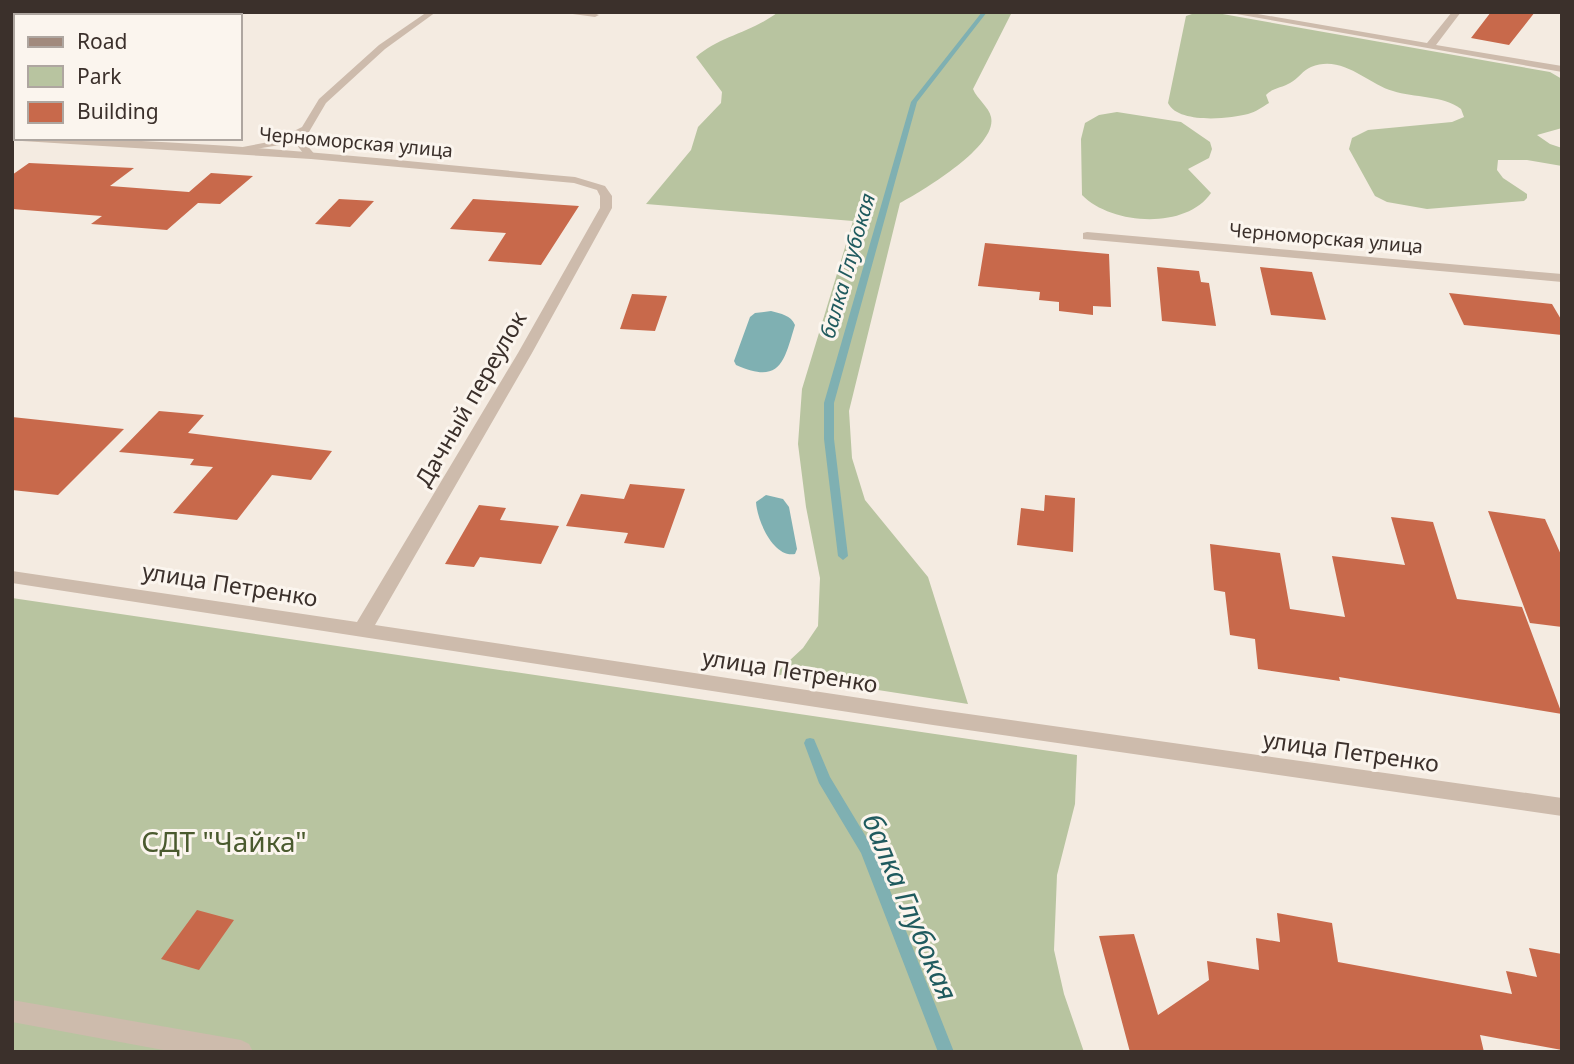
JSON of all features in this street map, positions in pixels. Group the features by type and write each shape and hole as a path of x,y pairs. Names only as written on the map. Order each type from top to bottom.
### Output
{"street":[{"path":"1229,12 1562,69"},
{"path":"1430,46 1457,12"},
{"name":"Черноморская улица","path":"55,140 311,156 575,180 601,188"},
{"name":"Дачный переулок","path":"362,630 525,353 606,208 606,196 601,188"},
{"name":"Черноморская улица","path":"1087,236 1562,278"},
{"name":"улица Петренко","path":"12,577 933,717 1562,807"}],"lane":[{"path":"311,156 301,144 305,129 322,101 387,43 432,12"},
{"path":"562,12 595,15"},
{"path":"236,151 277,143 305,129"},
{"path":"12,1011 242,1052"}],"green space":[{"path":"778,12 1012,12 973,89 991,117 990,129 983,141 956,166 900,203 849,411 852,458 865,500 928,577 968,704 775,674 803,648 818,626 820,578 806,507 798,444 802,389 853,221 646,204 691,150 698,127 721,103 722,92 696,57 715,44 758,25"},
{"path":"1195,13 1217,13 1550,72 1562,79 1562,128 1537,135 1562,148 1562,166 1527,160 1498,160 1497,170 1503,178 1527,194 1524,201 1427,209 1387,202 1375,196 1349,149 1352,138 1368,130 1452,122 1464,117 1461,109 1446,101 1393,91 1344,67 1323,64 1308,68 1287,85 1268,93 1266,95 1269,103 1251,113 1217,118 1182,114 1168,103 1186,16"},
{"path":"1117,112 1181,122 1210,142 1212,149 1209,158 1188,169 1211,193 1199,205 1184,213 1167,218 1148,219 1111,213 1082,195 1081,139 1085,123 1099,115"},
{"name":"СДТ \"Чайка\"","path":"12,598 1077,755 1075,804 1057,875 1054,950 1064,994 1084,1052 12,1052"}],"water":[{"path":"771,311 788,317 795,325 783,359 772,371 751,370 736,365 734,361 750,317 755,313"},
{"path":"766,495 783,499 789,507 797,549 795,554 780,550 763,527 756,502"}],"building":[{"path":"1491,12 1535,12 1509,45 1471,38"},
{"path":"29,163 134,168 110,186 189,192 211,173 253,176 220,204 198,203 167,230 91,224 102,216 12,209 12,175"},
{"path":"339,199 374,201 350,227 315,224"},
{"path":"473,199 579,206 541,265 488,261 506,233 450,229"},
{"path":"985,243 1109,254 1111,307 1093,306 1093,315 1059,311 1059,302 1039,300 1040,292 978,286"},
{"path":"1157,267 1199,271 1201,282 1209,283 1216,326 1162,321"},
{"path":"1260,267 1312,272 1326,320 1271,315"},
{"path":"1449,293 1552,304 1562,321 1562,335 1464,325"},
{"path":"632,294 667,296 655,331 620,329"},
{"path":"159,411 204,415 188,433 332,451 311,480 272,475 237,520 173,513 213,467 190,465 194,459 119,452"},
{"path":"12,417 124,429 58,495 12,490"},
{"path":"630,484 685,489 664,548 624,543 628,533 566,526 581,494 624,499"},
{"path":"1045,495 1075,498 1073,552 1017,545 1021,508 1044,511"},
{"path":"479,505 506,508 500,520 559,526 541,564 480,557 474,567 445,564"},
{"path":"1488,511 1545,519 1562,557 1562,627 1530,623"},
{"path":"1391,517 1433,522 1457,599 1522,607 1562,714 1339,677 1340,681 1258,669 1255,639 1230,635 1225,592 1214,590 1210,544 1280,553 1290,609 1345,617 1332,556 1405,565"},
{"path":"197,910 234,920 199,970 161,959"},
{"path":"1277,913 1332,923 1338,962 1512,994 1506,971 1537,977 1529,948 1562,954 1562,1050 1480,1035 1484,1052 1130,1052 1099,936 1134,934 1158,1015 1209,980 1207,961 1259,970 1256,938 1280,942"}],"waterway":[{"name":"балка Глубокая","path":"843,556 829,439 829,403 914,102 985,12"},
{"name":"балка Глубокая","path":"810,743 824,779 867,850 946,1052"}]}
